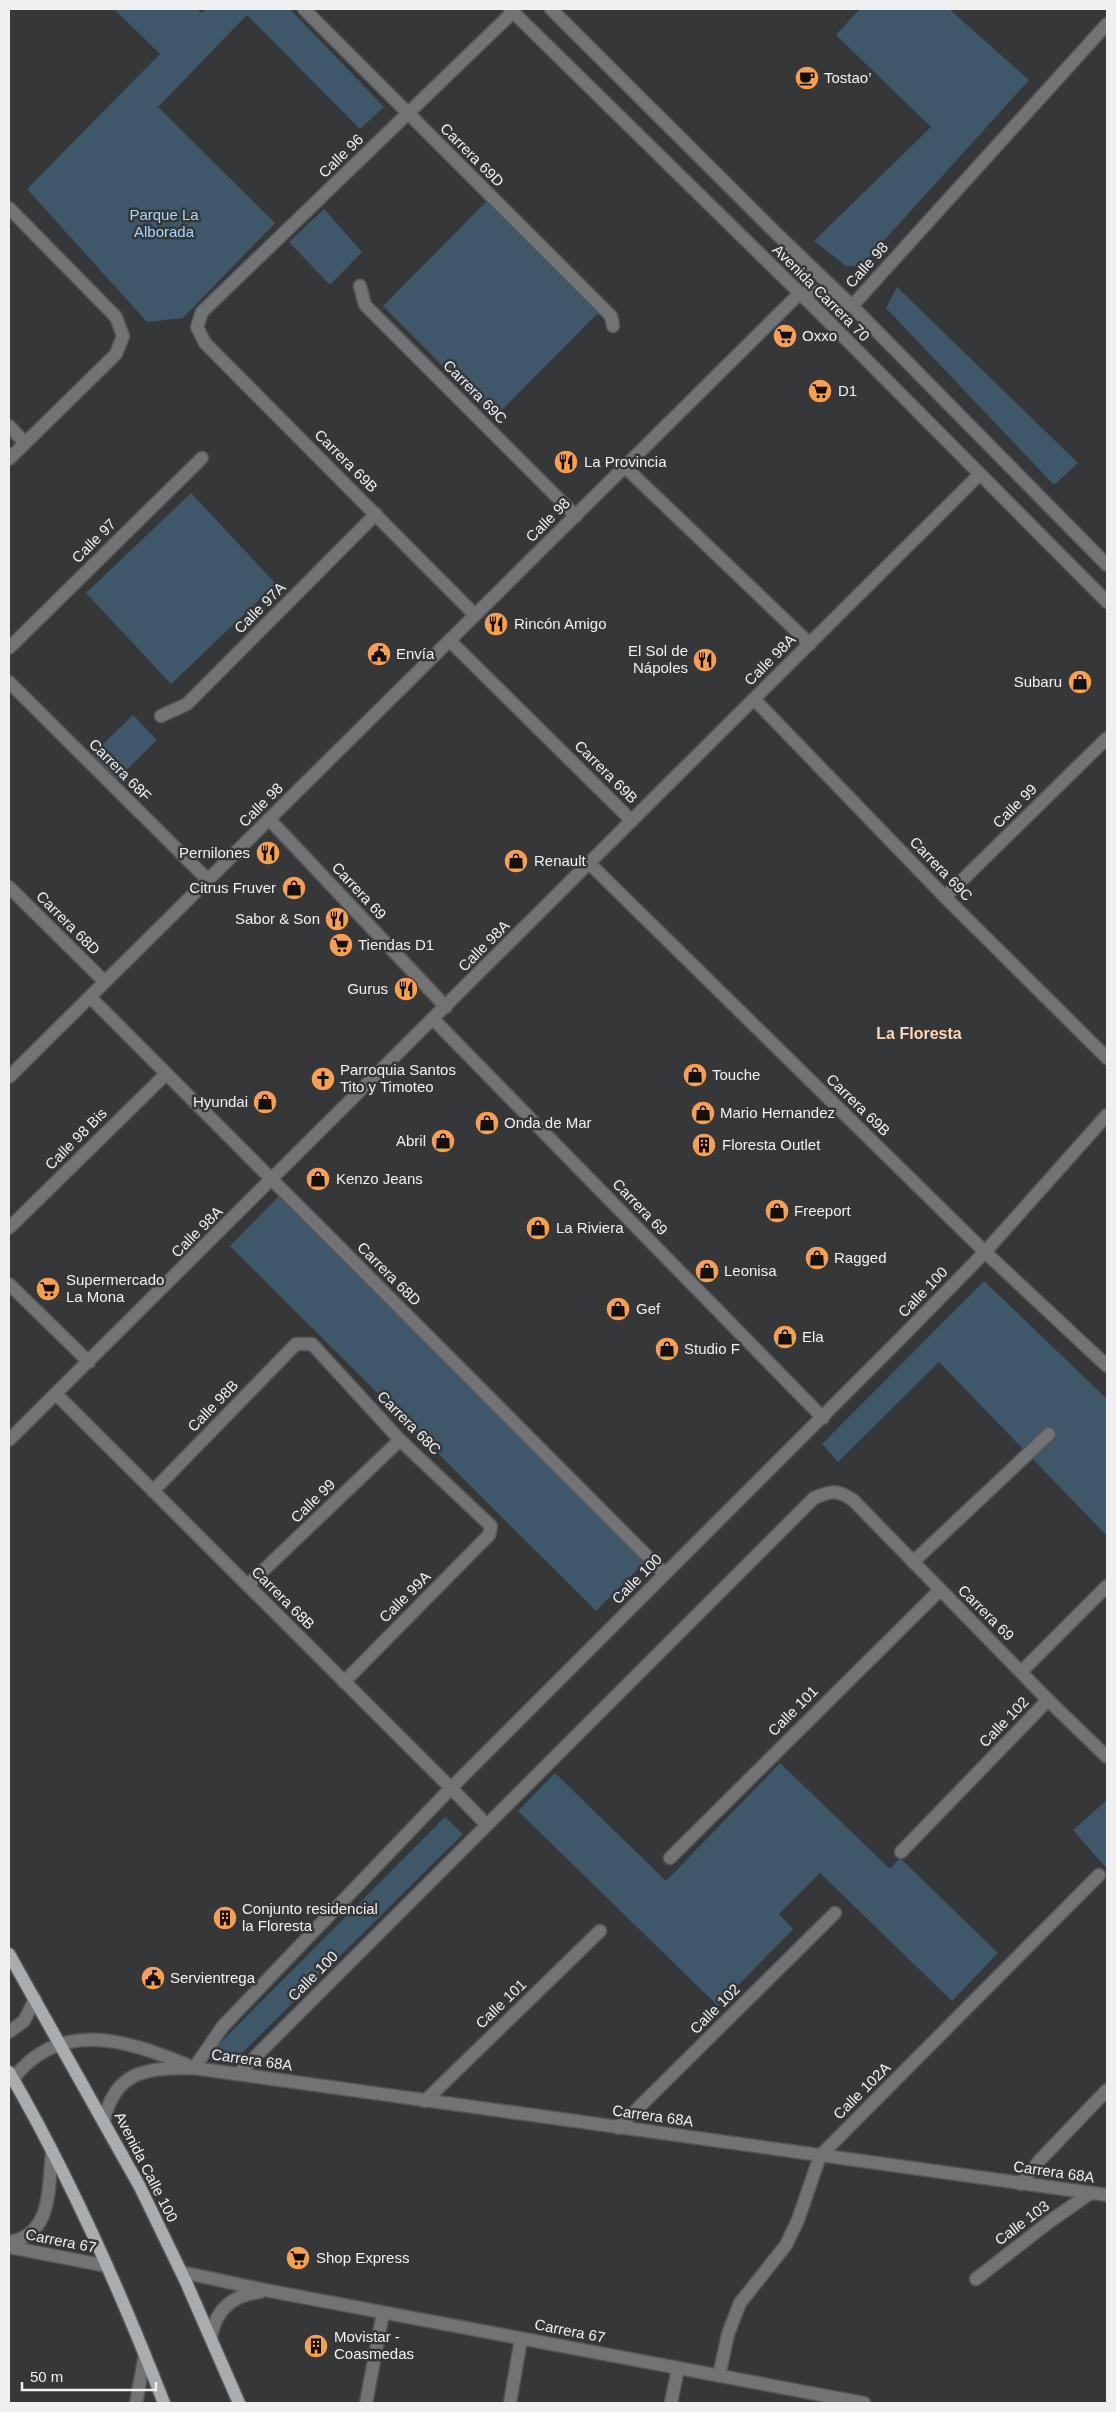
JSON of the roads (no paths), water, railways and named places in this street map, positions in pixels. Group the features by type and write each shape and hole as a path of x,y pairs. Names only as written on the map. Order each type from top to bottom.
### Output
{"main road":[{"name":"Avenida Calle 100","path":"9,1954 140,2187 181,2272 239,2403"},
{"path":"11,2076 52,2152 107,2266 164,2403"}],"street":[{"name":"Carrera 69D","path":"304,9 611,316 613,326"},
{"name":"Avenida Carrera 70","path":"551,9 780,238 852,306 1107,565"},
{"name":"Calle 96","path":"197,327 202,312 408,114 512,10"},
{"name":"Avenida Carrera 70","path":"512,10 1107,602"},
{"name":"Calle 98","path":"9,1077 799,294 809,290 816,291 852,306 1107,24"},
{"path":"9,208 116,317 123,336 116,354 9,459"},
{"name":"Carrera 69C","path":"360,286 365,305 576,516"},
{"name":"Carrera 69B","path":"197,327 205,343 476,615"},
{"path":"9,426 25,443"},
{"name":"Calle 97","path":"9,648 202,458"},
{"path":"625,467 810,644"},
{"name":"Calle 98A","path":"9,1440 980,474"},
{"name":"Calle 97A","path":"162,716 187,704 376,514"},
{"name":"Carrera 69B","path":"450,641 632,820"},
{"name":"Carrera 68F","path":"9,682 208,880"},
{"name":"Carrera 69C","path":"754,699 945,897 1107,1058"},
{"name":"Calle 99","path":"945,897 1107,738"},
{"name":"Carrera 69","path":"269,820 446,1007"},
{"name":"Carrera 69B","path":"589,863 985,1252 1107,1366"},
{"name":"Carrera 68D","path":"9,887 104,982"},
{"name":"Carrera 68D","path":"90,997 665,1574"},
{"name":"Carrera 69","path":"433,1019 823,1418"},
{"name":"Calle 98 Bis","path":"9,1228 166,1074"},
{"name":"Calle 100","path":"194,2068 223,2026 451,1788 823,1418 985,1252 1107,1116"},
{"path":"9,1284 89,1362"},
{"name":"Carrera 68C","path":"296,1344 312,1344 400,1440 489,1522 491,1531 489,1535"},
{"name":"Calle 98B","path":"153,1491 296,1344"},
{"name":"Carrera 68B","path":"56,1394 487,1825"},
{"path":"913,1562 1049,1434"},
{"name":"Calle 99","path":"248,1586 400,1440"},
{"name":"Calle 100","path":"238,2074 814,1498 829,1492 842,1492"},
{"name":"Carrera 69","path":"842,1492 853,1500 1048,1700 1107,1757"},
{"name":"Calle 99A","path":"344,1682 489,1535"},
{"name":"Calle 102","path":"1021,1672 1107,1586"},
{"name":"Calle 101","path":"670,1858 940,1590"},
{"name":"Calle 102","path":"901,1852 1048,1700"},
{"name":"Calle 102A","path":"719,2376 728,2334 740,2303 786,2246 798,2220 820,2156 1099,1875"},
{"name":"Calle 102","path":"618,2128 835,1913"},
{"name":"Calle 101","path":"425,2101 600,1931"},
{"path":"9,2032 24,2020 35,1999"},
{"name":"Carrera 68A","path":"11,2076 34,2057 60,2042 85,2040 134,2046 194,2068"},
{"name":"Carrera 68A","path":"104,2121 107,2107 114,2094 134,2075 162,2068 194,2068 1107,2195"},
{"path":"1021,2184 1040,2160 1107,2090"},
{"name":"Carrera 67","path":"9,2242 31,2232 41,2222 46,2209 52,2152"},
{"name":"Calle 103","path":"976,2279 1049,2222 1090,2194"},
{"name":"Carrera 67","path":"9,2247 107,2266"},
{"name":"Carrera 67","path":"181,2272 383,2313 719,2376 812,2398 864,2403"},
{"name":"Carrera 67","path":"211,2338 216,2318 232,2300 245,2294 270,2291"},
{"path":"366,2403 383,2313"},
{"path":"510,2403 521,2338"},
{"path":"136,2403 145,2355"},
{"path":"671,2403 678,2368"}],"place":[{"name":"Tostao’","path":"807,78"},
{"name":"Oxxo","path":"785,336"},
{"name":"D1","path":"820,391"},
{"name":"La Provincia","path":"566,462"},
{"name":"Rincón Amigo","path":"496,624"},
{"name":"Envía","path":"379,654"},
{"name":"El Sol de Nápoles","path":"705,660"},
{"name":"Subaru","path":"1080,682"},
{"name":"Pernilones","path":"268,853"},
{"name":"Renault","path":"516,861"},
{"name":"Citrus Fruver","path":"294,888"},
{"name":"Sabor & Son","path":"337,919"},
{"name":"Tiendas D1","path":"341,945"},
{"name":"Gurus","path":"406,989"},
{"name":"Touche","path":"695,1075"},
{"name":"Parroquia Santos Tito y Timoteo","path":"323,1079"},
{"name":"Hyundai","path":"265,1102"},
{"name":"Mario Hernandez","path":"703,1113"},
{"name":"Onda de Mar","path":"487,1123"},
{"name":"Abril","path":"443,1141"},
{"name":"Floresta Outlet","path":"704,1145"},
{"name":"Kenzo Jeans","path":"318,1179"},
{"name":"Freeport","path":"777,1211"},
{"name":"La Riviera","path":"538,1228"},
{"name":"Ragged","path":"817,1258"},
{"name":"Leonisa","path":"707,1271"},
{"name":"Supermercado La Mona","path":"48,1289"},
{"name":"Gef","path":"618,1309"},
{"name":"Ela","path":"785,1337"},
{"name":"Studio F","path":"667,1349"},
{"name":"Conjunto residencial la Floresta","path":"225,1918"},
{"name":"Servientrega","path":"153,1978"},
{"name":"Shop Express","path":"298,2258"},
{"name":"Movistar - Coasmedas","path":"316,2346"}],"district":[{"name":"La Floresta","path":"919,1033"}],"park label":[{"name":"Parque La Alborada","path":"164,224"}]}
